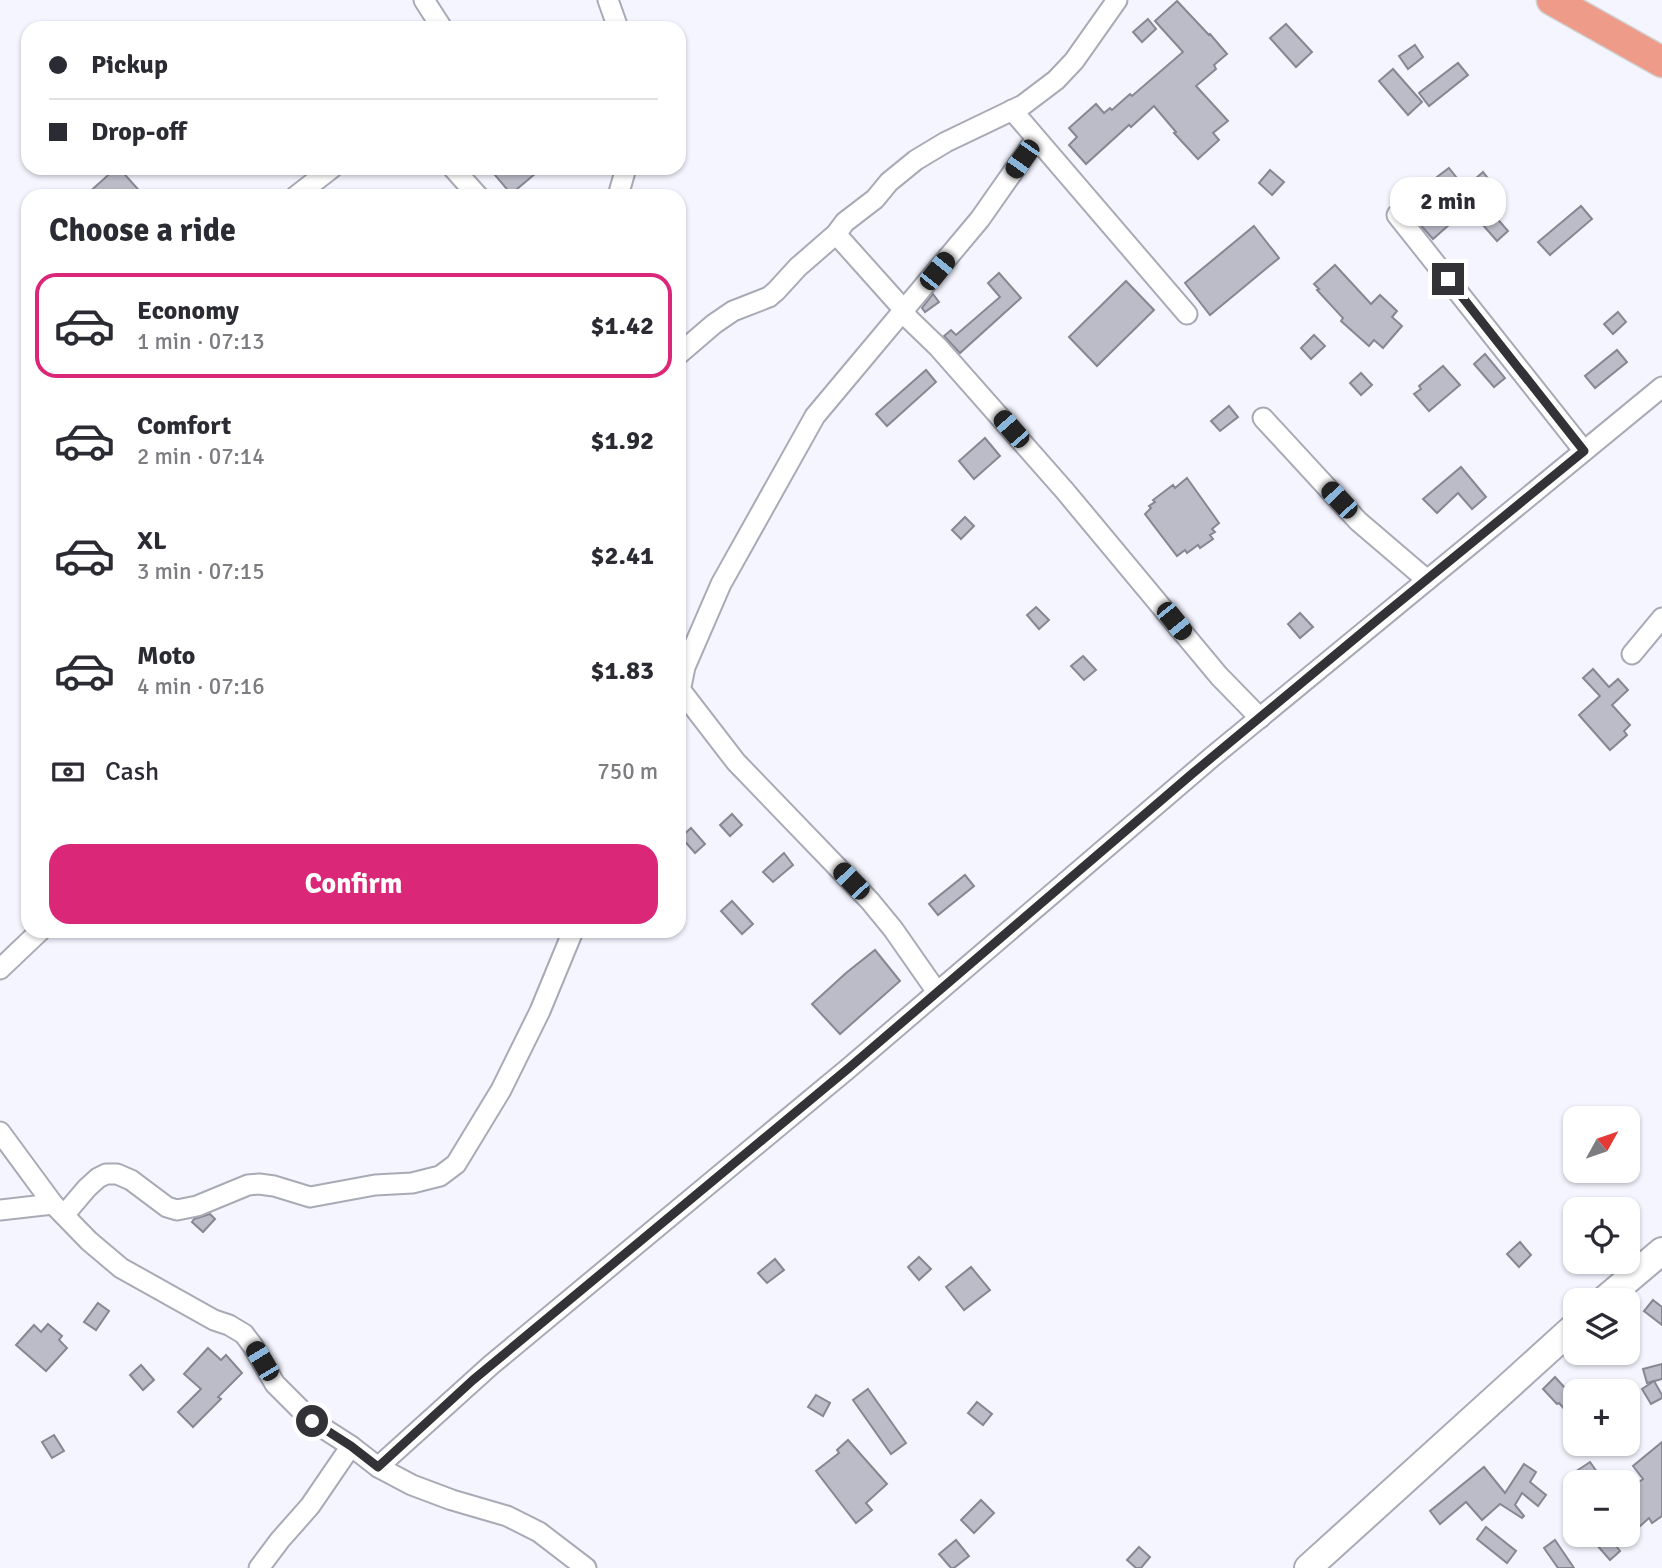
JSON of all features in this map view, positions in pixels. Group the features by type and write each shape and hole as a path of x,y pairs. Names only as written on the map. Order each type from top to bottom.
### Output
{"main road":[{"path":"1552,0 1662,61"},
{"path":"1618,1288 1662,1251"},
{"path":"1308,1568 1563,1337"}],"street":[{"path":"424,0 438,21"},
{"path":"608,0 616,21"},
{"path":"686,348 733,311 776,292 845,222 875,199 888,182 916,160 1040,93 1074,61 1117,0"},
{"path":"1012,110 1187,314"},
{"path":"686,665 721,584 815,416 979,219 1036,139"},
{"path":"305,189 323,175"},
{"path":"459,175 472,189"},
{"path":"1397,215 1584,451"},
{"path":"836,234 904,310 908,318 938,347 1065,491 1219,676 1259,718"},
{"path":"378,1467 482,1372 850,1067 1259,718 1662,387"},
{"path":"1263,418 1358,521 1427,580"},
{"path":"1632,654 1662,618"},
{"path":"686,699 736,762 886,920 937,992"},
{"path":"0,969 33,938"},
{"path":"0,1210 59,1210 106,1174 117,1174 131,1180 167,1207 177,1210 197,1206 248,1185 274,1186 310,1197 375,1185 412,1183 440,1176 456,1164 501,1090 540,1011 570,938"},
{"path":"0,1132 59,1210 89,1241 121,1268 244,1334 275,1384 312,1421 378,1467 422,1488 507,1516 539,1532 586,1568"},
{"path":"259,1568 310,1506 351,1446"}],"building":[{"path":"1177,1 1227,54 1214,65 1216,69 1196,86 1228,121 1213,133 1219,140 1198,159 1154,106 1086,164 1069,145 1077,137 1069,128 1096,104 1104,113 1110,108 1112,110 1183,52 1155,21"},
{"path":"1148,19 1156,29 1142,42 1133,32"},
{"path":"1286,24 1312,52 1296,67 1270,38"},
{"path":"1415,45 1423,57 1408,69 1399,56"},
{"path":"1458,63 1468,75 1429,106 1419,93"},
{"path":"1393,69 1422,102 1408,115 1379,81"},
{"path":"1449,168 1461,183 1464,181 1467,186 1483,172 1493,185 1479,198 1508,231 1497,241 1468,208 1433,239 1417,221 1449,193 1437,177"},
{"path":"1270,170 1284,182 1272,195 1259,183"},
{"path":"108,175 125,175 138,189 93,189"},
{"path":"495,175 534,175 517,189 507,189"},
{"path":"1581,206 1592,219 1550,255 1538,242"},
{"path":"1254,226 1279,258 1210,315 1185,283"},
{"path":"1335,265 1371,304 1380,295 1397,311 1392,317 1402,326 1383,348 1374,340 1369,346 1341,321 1343,318 1317,290 1319,289 1314,284"},
{"path":"999,273 1021,298 960,353 944,336 951,330 956,335 1000,297 988,283"},
{"path":"1126,281 1154,310 1097,366 1069,337"},
{"path":"933,294 939,302 925,312 922,308"},
{"path":"1618,312 1626,322 1613,334 1604,324"},
{"path":"1314,335 1325,346 1311,359 1301,348"},
{"path":"1617,350 1627,362 1595,388 1585,376"},
{"path":"1485,354 1505,378 1494,387 1474,364"},
{"path":"1443,366 1460,385 1429,411 1414,394 1421,389 1419,386"},
{"path":"926,370 936,382 887,426 876,414"},
{"path":"1361,373 1372,385 1361,395 1350,383"},
{"path":"1229,406 1238,417 1220,431 1211,421"},
{"path":"985,438 1000,456 974,479 959,461"},
{"path":"1461,467 1486,497 1472,509 1458,493 1437,513 1423,499"},
{"path":"1187,478 1219,523 1212,529 1215,532 1210,535 1213,539 1200,548 1198,545 1177,556 1145,514 1155,502 1153,500"},
{"path":"965,517 974,526 961,539 952,530"},
{"path":"1036,607 1049,620 1039,629 1027,615"},
{"path":"1300,613 1313,627 1300,638 1288,624"},
{"path":"1083,656 1096,670 1084,680 1071,666"},
{"path":"1593,669 1609,687 1618,679 1628,690 1612,705 1630,725 1624,731 1627,735 1610,750 1579,715 1600,696 1583,678"},
{"path":"732,814 742,825 730,836 720,825"},
{"path":"691,828 705,844 695,853 686,843 686,832"},
{"path":"784,853 793,865 773,882 763,872"},
{"path":"965,875 974,886 938,915 929,904"},
{"path":"732,901 753,924 742,934 721,911"},
{"path":"875,950 900,981 840,1034 812,1004"},
{"path":"210,1214 215,1219 203,1232 192,1222 194,1219"},
{"path":"1520,1242 1531,1255 1519,1267 1507,1254"},
{"path":"919,1257 931,1269 919,1280 908,1267"},
{"path":"775,1259 784,1270 767,1283 758,1273"},
{"path":"971,1267 990,1290 964,1310 946,1287"},
{"path":"1653,1300 1662,1307 1662,1325 1644,1311"},
{"path":"98,1303 109,1311 96,1330 84,1322"},
{"path":"48,1324 62,1336 59,1340 67,1348 46,1371 16,1345 34,1325 41,1332"},
{"path":"208,1348 221,1360 226,1355 242,1373 193,1427 178,1412 201,1389 184,1374"},
{"path":"1662,1364 1662,1379 1647,1383 1643,1369"},
{"path":"141,1365 154,1380 143,1390 130,1375"},
{"path":"1555,1377 1563,1386 1563,1408 1557,1404 1543,1389"},
{"path":"1654,1381 1662,1398 1651,1404 1642,1389"},
{"path":"868,1389 906,1443 891,1454 853,1400"},
{"path":"816,1395 830,1403 823,1416 808,1407"},
{"path":"977,1402 992,1414 983,1425 968,1413"},
{"path":"54,1435 64,1451 52,1458 42,1442"},
{"path":"848,1440 887,1484 866,1503 872,1510 856,1523 816,1471 839,1453 837,1450"},
{"path":"1662,1442 1662,1516 1652,1523 1649,1518 1640,1526 1640,1481 1643,1479 1640,1470 1633,1466"},
{"path":"1590,1462 1596,1470 1578,1470"},
{"path":"1524,1464 1536,1472 1530,1482 1546,1495 1538,1506 1522,1493 1515,1505 1524,1516 1522,1518 1500,1504 1482,1520 1466,1502 1440,1524 1430,1511 1484,1467 1505,1493"},
{"path":"981,1500 994,1513 974,1533 961,1520"},
{"path":"1486,1527 1516,1551 1507,1563 1477,1539"},
{"path":"956,1540 969,1556 951,1568 939,1554"},
{"path":"1555,1540 1574,1568 1558,1568 1544,1548"},
{"path":"1139,1547 1150,1557 1141,1568 1136,1568 1127,1560"},
{"path":"1599,1547 1617,1547 1620,1551 1610,1560"}],"route":[{"path":"312,1421 378,1467 473,1380 850,1067 1193,773 1584,451 1448,279"}]}
